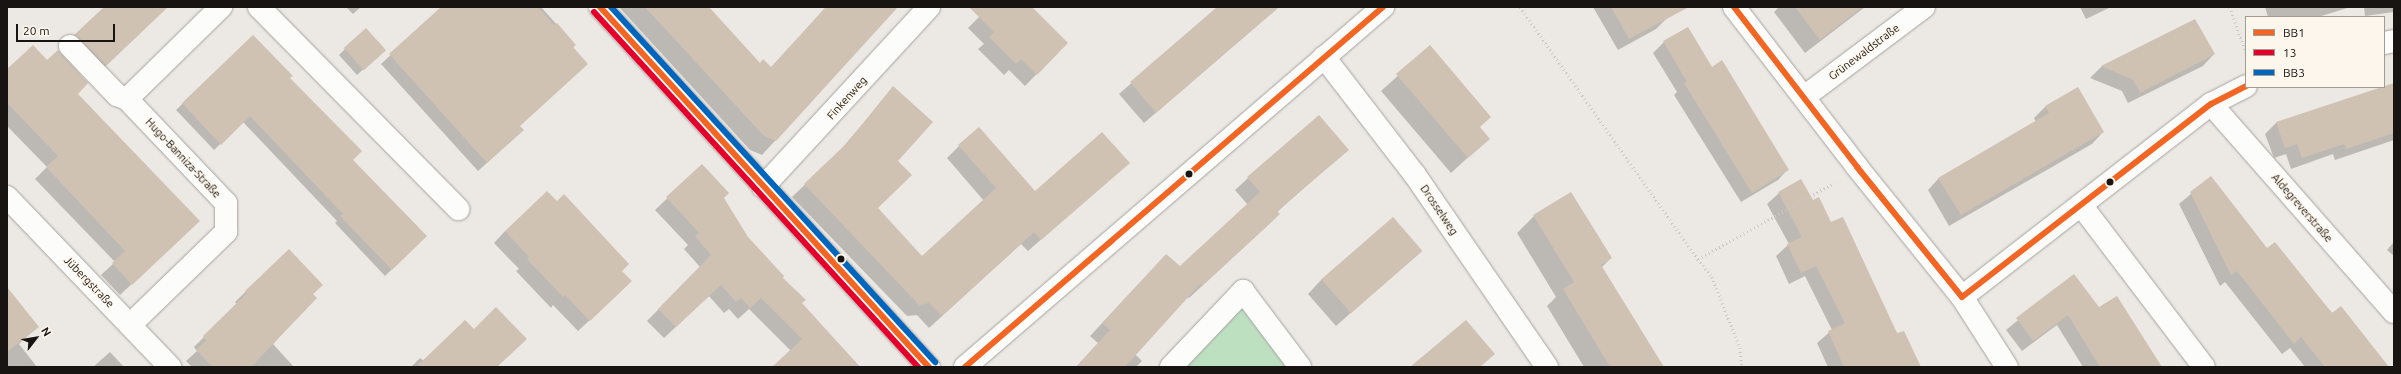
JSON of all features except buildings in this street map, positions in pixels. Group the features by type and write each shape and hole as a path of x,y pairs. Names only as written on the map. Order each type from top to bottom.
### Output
{"street":[{"path":"127,99 221,7"},
{"path":"259,7 458,209"},
{"path":"600,7 929,367"},
{"name":"Finkenweg","path":"763,187 929,7"},
{"path":"965,367 1383,7"},
{"path":"1734,7 1857,167 1962,297 2007,367"},
{"name":"Grünewaldstraße","path":"1804,97 1924,7"},
{"name":"Hugo-Banniza-Straße","path":"70,46 117,95 127,99 226,204 226,232 130,325"},
{"name":"Drosselweg","path":"1324,57 1415,175 1546,367"},
{"path":"1962,297 2211,104 2245,87"},
{"name":"Aldegreverstraße","path":"2211,104 2394,312"},
{"name":"Jübergstraße","path":"7,197 170,367"},
{"path":"2081,205 2204,367"},
{"path":"1171,367 1243,291 1300,367"}],"path":[{"path":"1520,7 1712,277 1740,348 1742,367"},
{"path":"2230,7 2245,50"},
{"path":"1698,259 1840,179 1857,167"}],"green space":[{"path":"1242,303 1290,367 1183,367"}],"transit line":[{"name":"BB1","path":"600,7 929,367"},
{"name":"BB3","path":"611,7 935,362"},
{"name":"BB1","path":"965,367 1383,7"},
{"name":"BB1","path":"1734,7 1857,167 1962,297 2211,104 2245,87"},
{"name":"13","path":"594,12 918,367"}]}
